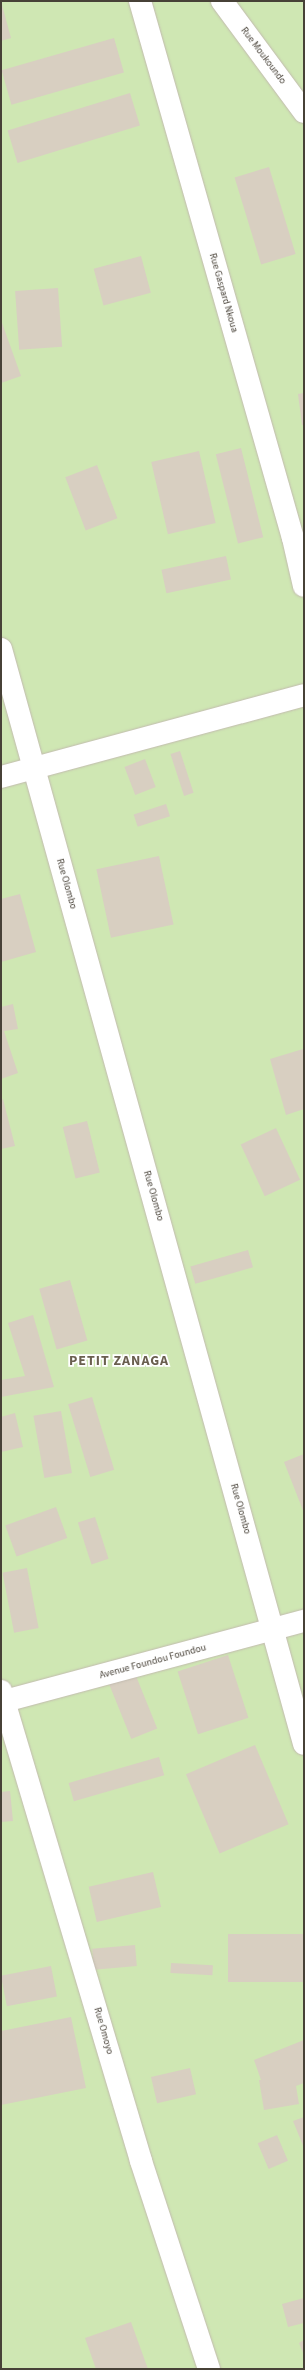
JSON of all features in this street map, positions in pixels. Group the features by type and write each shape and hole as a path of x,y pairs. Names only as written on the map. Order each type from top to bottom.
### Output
{"street":[{"name":"Rue Gaspard Nkoua","path":"140,1 298,536 304,586"},
{"name":"Rue Moukoundo","path":"222,1 304,112"},
{"name":"Rue Olombo","path":"1,649 274,1630 304,1744"},
{"path":"1,777 304,695"},
{"name":"Avenue Foundou Foundou","path":"2,1698 274,1630 304,1621"},
{"name":"Rue Omoyo","path":"2,1698 37,1803 141,2161 209,2369"}],"green space":[{"path":"1,1 304,1 304,2369 1,2369"}],"building":[{"path":"1,1 11,38 1,41"},
{"path":"114,38 124,73 11,105 2,70"},
{"path":"130,93 140,126 18,163 8,130"},
{"path":"269,167 296,254 261,265 235,178"},
{"path":"141,256 151,293 104,305 94,269"},
{"path":"58,288 62,347 19,350 15,291"},
{"path":"1,320 21,376 1,383"},
{"path":"304,393 304,425 302,425 298,394"},
{"path":"241,448 263,537 238,544 216,454"},
{"path":"199,451 216,523 168,534 151,462"},
{"path":"97,465 117,518 86,530 65,477"},
{"path":"226,556 231,579 166,593 161,570"},
{"path":"180,751 194,793 184,796 170,754"},
{"path":"145,759 156,787 135,795 124,767"},
{"path":"166,804 170,816 138,827 134,815"},
{"path":"159,856 174,924 111,938 96,869"},
{"path":"20,894 36,952 1,962 1,899"},
{"path":"13,1004 18,1029 4,1031 18,1073 1,1079 1,1007"},
{"path":"303,1049 304,1109 286,1115 270,1059"},
{"path":"3,1099 15,1146 1,1149 1,1100"},
{"path":"87,1121 100,1172 76,1178 63,1127"},
{"path":"276,1128 300,1180 265,1196 241,1144"},
{"path":"248,1250 253,1267 195,1284 190,1267"},
{"path":"70,1280 87,1341 57,1349 39,1289"},
{"path":"33,1315 54,1387 1,1397 1,1380 25,1376 8,1323"},
{"path":"92,1397 114,1470 90,1477 68,1404"},
{"path":"61,1411 72,1473 44,1478 33,1416"},
{"path":"15,1413 23,1447 1,1452 1,1417"},
{"path":"304,1454 304,1513 284,1462"},
{"path":"56,1507 67,1538 17,1556 5,1525"},
{"path":"95,1517 109,1559 91,1564 78,1523"},
{"path":"27,1568 39,1628 14,1633 2,1573"},
{"path":"228,1655 248,1718 198,1734 178,1671"},
{"path":"134,1671 157,1728 131,1739 108,1681"},
{"path":"255,1745 289,1824 220,1853 186,1774"},
{"path":"159,1757 164,1775 74,1801 69,1783"},
{"path":"10,1791 13,1821 1,1822 1,1792"},
{"path":"153,1872 161,1907 97,1922 89,1887"},
{"path":"228,1934 304,1934 304,1982 228,1982"},
{"path":"135,1945 137,1966 94,1970 92,1949"},
{"path":"171,1963 213,1965 212,1975 170,1973"},
{"path":"51,1966 57,1996 7,2006 1,1976"},
{"path":"71,2017 86,2088 1,2105 1,2031"},
{"path":"304,2040 304,2083 296,2086 299,2104 264,2110 259,2080 261,2080 254,2060"},
{"path":"190,2068 196,2094 157,2103 151,2077"},
{"path":"304,2117 304,2148 293,2121"},
{"path":"277,2135 288,2161 269,2169 258,2143"},
{"path":"304,2298 304,2323 288,2327 282,2304"},
{"path":"131,2322 148,2369 96,2369 85,2338"},
{"path":"304,2340 304,2355 299,2343"}],"district":[{"name":"PETIT ZANAGA","path":"119,1361"}]}
